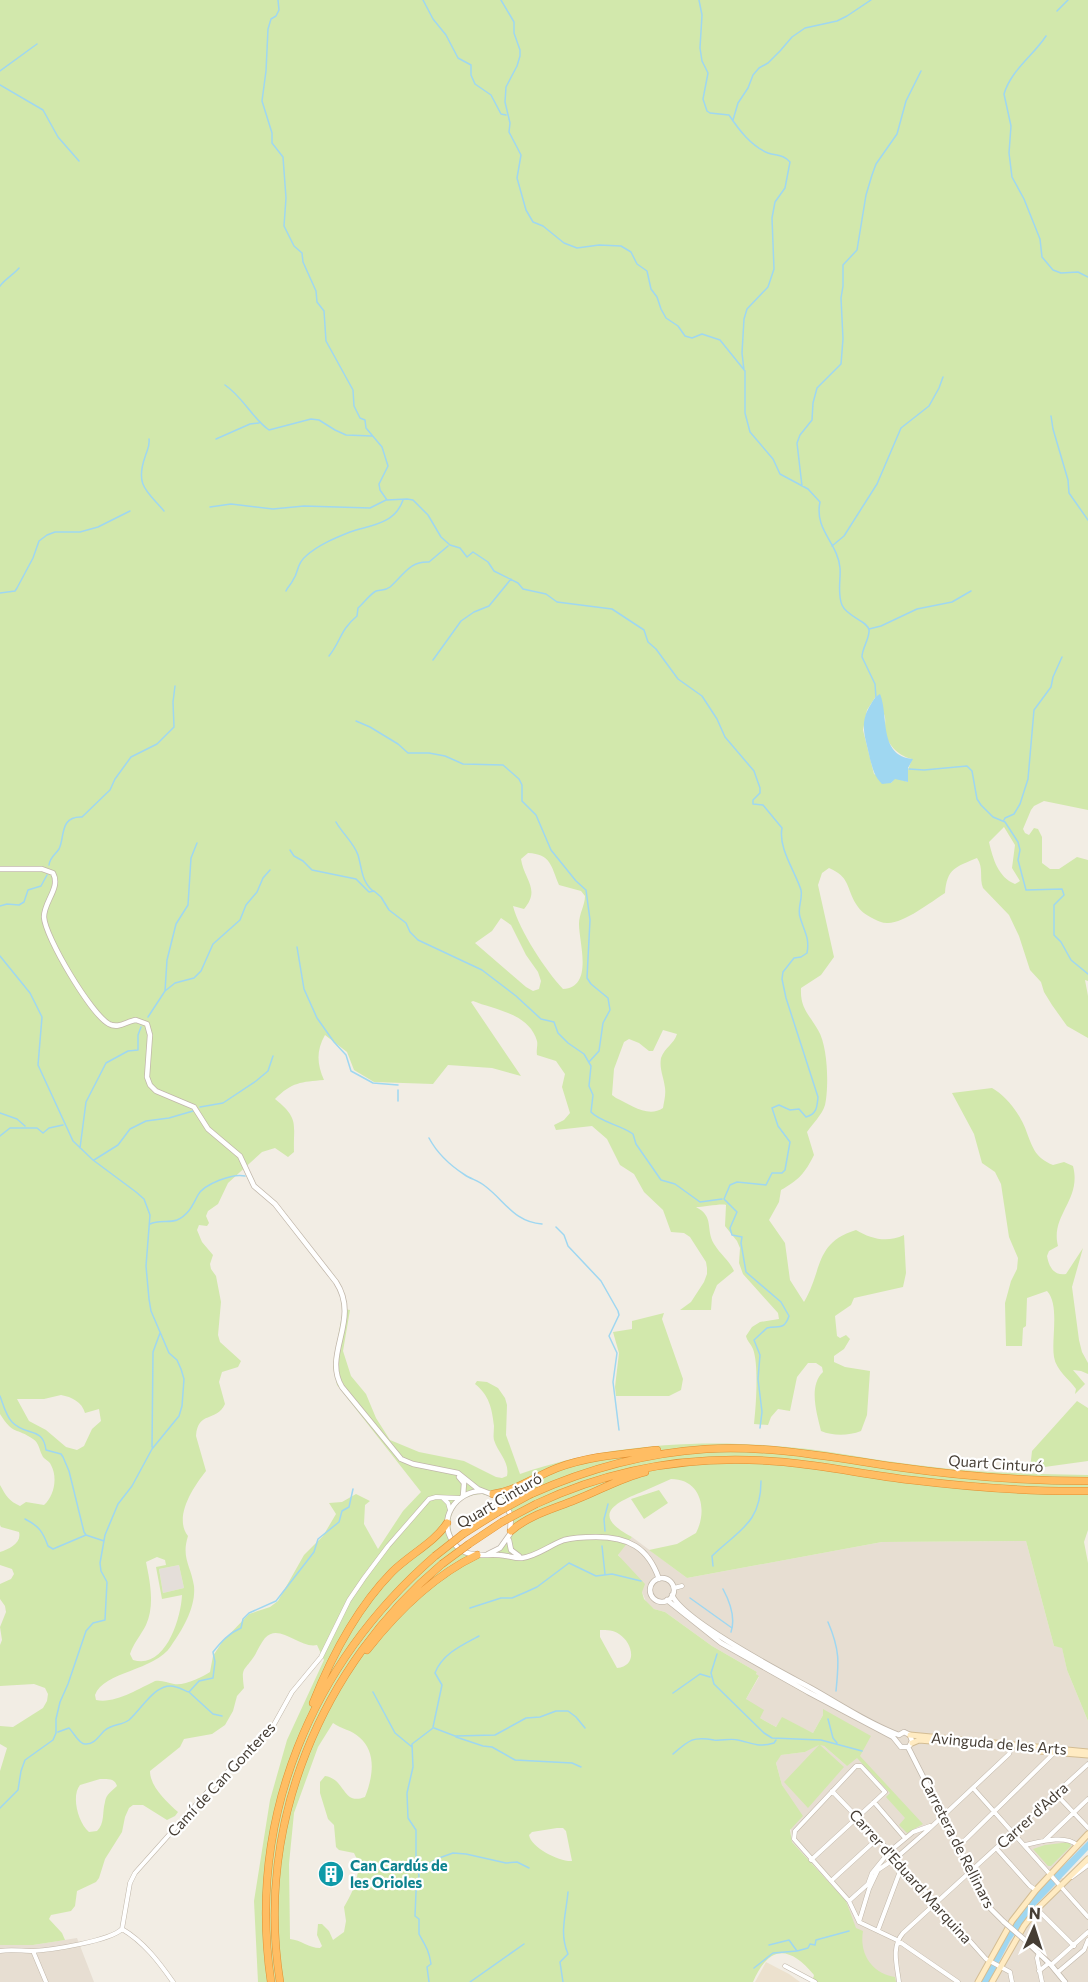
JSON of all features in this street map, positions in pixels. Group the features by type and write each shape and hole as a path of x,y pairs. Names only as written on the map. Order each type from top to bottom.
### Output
{"highway":[{"name":"Quart Cinturó","path":"271,1982 266,1922 271,1850 284,1786 304,1732 323,1692 354,1643 397,1591 435,1556 498,1512 531,1494 593,1470 670,1451 693,1449 790,1452 981,1477 1088,1481"},
{"path":"493,1494 509,1490 570,1463 620,1454 670,1451"},
{"name":"Quart Cinturó","path":"280,1982 275,1922 279,1860 291,1796 312,1735 332,1696 360,1651 391,1612 442,1564 502,1522 570,1489 602,1478 644,1468 718,1460 784,1462 976,1487 1088,1491"},
{"path":"510,1534 520,1523 536,1515 637,1474 672,1465"},
{"path":"304,1732 308,1714 329,1666 356,1616 393,1571 440,1533 447,1522"},
{"path":"312,1735 352,1670 382,1631 430,1586 463,1562 477,1555"}],"main road":[{"name":"Avinguda de les Arts","path":"910,1735 1088,1754"},
{"name":"Avinguda de les Arts","path":"910,1745 928,1740 1088,1754"},
{"path":"978,1982 1012,1921 1036,1890 1088,1834"},
{"path":"993,1982 1024,1926 1037,1909 1088,1859"}],"street":[{"path":"0,869 46,869 55,876 56,884 45,911 45,924 80,991 111,1025 121,1025 136,1020 147,1024 150,1035 147,1077 150,1085 156,1091 192,1105 210,1131 237,1153 244,1162 254,1186 281,1212 341,1290 345,1298 345,1309 336,1368 341,1384 401,1459 413,1464 458,1473 485,1492"},
{"path":"451,1472 464,1483 461,1497 450,1510 447,1522 456,1546 465,1552 518,1558 570,1538 619,1538 634,1544 645,1554 655,1568 659,1579"},
{"path":"443,1497 461,1497 473,1492 485,1492 502,1500 509,1509 512,1520 509,1548 518,1556 528,1556"},
{"name":"Camí de Can Gonteres","path":"122,1929 130,1883 135,1873 209,1790 272,1728 292,1692 321,1657 349,1600 364,1578 425,1503 433,1497 443,1497"},
{"path":"443,1497 450,1510"},
{"path":"488,1554 500,1548 510,1534"},
{"path":"667,1600 674,1588 669,1580 659,1579 651,1585 651,1593 657,1600 667,1600 721,1643 898,1737"},
{"path":"674,1588 682,1586"},
{"path":"672,1595 675,1602 686,1611 735,1645 898,1737"},
{"path":"898,1737 904,1732 910,1735"},
{"name":"Carretera de Rellinars","path":"910,1735 910,1745 991,1909 1039,1953 1065,1982"},
{"path":"898,1737 899,1746 910,1745"},
{"path":"859,1922 874,1874 896,1858 973,1788 1009,1754 1012,1746"},
{"path":"959,1846 1055,1752"},
{"name":"Carrer d'Adra","path":"897,1940 1088,1764"},
{"path":"811,1860 885,1792 861,1766 856,1766 795,1830 794,1839 811,1860 849,1901 859,1922 878,1929 897,1940 958,1982"},
{"path":"973,1788 1088,1917"},
{"name":"Carrer d'Eduard Marquina","path":"832,1791 990,1961 1000,1967"},
{"path":"1056,1794 1088,1828"},
{"path":"1044,1841 1088,1799"},
{"path":"874,1803 906,1838"},
{"path":"849,1901 868,1884 872,1873 889,1852 916,1831 931,1826"},
{"path":"916,1831 919,1837"},
{"path":"831,1881 877,1839"},
{"path":"1025,1845 1044,1841 1070,1840 1077,1845"},
{"path":"996,1848 1036,1890"},
{"path":"1068,1878 1088,1865"},
{"path":"878,1929 902,1866"},
{"path":"1037,1909 1074,1946"},
{"path":"0,1951 33,1951 109,1937 122,1929 135,1936 157,1959 173,1982"},
{"path":"1040,1971 1074,1946 1088,1932"},
{"path":"897,1940 895,1953 900,1982"},
{"path":"1058,1972 1086,1951 1088,1941"},
{"path":"33,1951 46,1982"},
{"path":"1039,1953 1037,1958 1042,1982"},
{"path":"785,1965 815,1982"},
{"path":"1000,1967 1010,1972 1012,1982"}],"shaded area":[{"path":"632,1537 687,1578 882,1542 1026,1541 1054,1646 1062,1647 1067,1670 1088,1721 1088,1841 1049,1880 1007,1934 981,1982 886,1982 868,1973 846,1901 792,1842 788,1795 782,1785 776,1763 780,1755 805,1752 820,1744 847,1766 823,1710 823,1715 813,1733 782,1718 776,1727 760,1718 746,1699 759,1677 757,1672 712,1646 665,1612 647,1604 618,1554"},
{"path":"179,1565 184,1588 163,1593 159,1569"},
{"path":"1088,1856 1088,1982 989,1982 1010,1941 1033,1908 1060,1878 1064,1878"},
{"path":"77,1938 94,1982 0,1982 0,1945 33,1945"},
{"path":"766,1962 789,1974 800,1982 755,1982"}],"green space":[{"path":"0,0 1088,0 1088,810 1044,801 1031,810 1023,829 1029,835 1034,828 1038,829 1042,837 1042,863 1050,869 1059,869 1077,857 1088,860 1088,981 1085,980 1088,996 1088,1038 1067,1026 1044,992 1041,982 1030,970 1019,936 1009,915 983,888 977,858 950,873 945,893 909,916 887,923 866,915 860,909 847,883 836,871 829,868 822,873 818,885 834,957 821,975 801,988 801,995 806,1011 818,1030 824,1046 827,1067 825,1105 807,1132 814,1155 801,1176 781,1190 779,1202 769,1220 785,1243 790,1280 804,1302 821,1259 833,1242 856,1230 879,1239 891,1239 904,1235 906,1273 903,1287 854,1298 851,1305 835,1316 837,1336 840,1338 846,1335 850,1339 844,1349 834,1356 834,1362 845,1367 870,1371 867,1415 861,1431 841,1435 821,1431 815,1392 818,1378 823,1372 822,1367 816,1363 808,1363 797,1377 790,1411 778,1409 768,1425 754,1424 756,1365 753,1349 746,1336 752,1327 760,1322 779,1319 778,1313 743,1274 739,1263 740,1248 725,1226 726,1205 696,1207 706,1215 711,1239 734,1271 717,1285 712,1297 711,1310 680,1310 691,1302 704,1282 707,1274 706,1262 690,1237 684,1233 671,1232 663,1210 644,1192 634,1174 620,1165 607,1139 592,1126 556,1130 554,1125 564,1120 570,1113 562,1087 565,1074 556,1061 537,1055 537,1041 533,1032 519,1018 501,1010 471,1002 521,1076 492,1068 448,1065 433,1084 374,1082 354,1070 347,1052 325,1035 318,1058 324,1080 297,1084 275,1099 294,1122 294,1152 288,1157 275,1148 262,1152 228,1183 218,1204 208,1211 206,1216 209,1223 207,1226 199,1225 197,1230 202,1242 213,1255 210,1264 216,1276 221,1302 218,1335 220,1342 241,1361 238,1367 222,1372 219,1382 225,1404 217,1413 204,1419 197,1428 196,1436 206,1471 187,1502 183,1520 188,1536 186,1556 194,1586 191,1610 180,1632 164,1654 154,1661 108,1681 95,1695 96,1700 111,1700 155,1681 183,1684 207,1674 210,1672 213,1656 222,1642 249,1614 270,1607 278,1601 304,1555 323,1536 336,1514 329,1503 342,1502 356,1494 370,1501 365,1505 364,1524 378,1549 403,1511 421,1492 337,1385 333,1366 343,1309 350,1310 343,1351 351,1376 366,1394 376,1418 390,1440 419,1452 464,1461 496,1477 507,1476 507,1466 494,1440 494,1426 489,1402 475,1384 477,1381 487,1382 498,1388 505,1398 507,1405 506,1435 520,1474 555,1463 626,1449 662,1445 735,1444 808,1449 966,1470 1088,1475 1088,1530 1084,1542 1088,1563 1088,1721 1067,1670 1062,1648 1054,1646 1026,1541 882,1542 687,1578 649,1550 677,1544 696,1533 700,1524 701,1506 699,1497 689,1484 671,1479 624,1500 611,1510 609,1516 612,1522 632,1537 618,1555 645,1584 642,1592 644,1599 654,1609 665,1612 712,1646 757,1672 759,1676 746,1699 764,1710 760,1718 776,1727 782,1717 813,1733 823,1715 823,1709 871,1736 860,1756 923,1824 907,1833 899,1825 905,1818 886,1797 890,1793 857,1758 847,1766 820,1745 844,1767 808,1808 784,1782 819,1745 805,1752 781,1755 776,1763 782,1785 803,1816 790,1830 792,1842 846,1901 856,1928 863,1931 863,1947 869,1961 880,1971 895,1977 896,1982 812,1982 814,1975 805,1965 788,1954 780,1953 766,1961 753,1982 258,1982 254,1901 270,1800 287,1740 324,1660 317,1645 310,1645 277,1633 265,1638 244,1670 244,1688 237,1696 233,1711 225,1725 212,1734 184,1739 180,1747 150,1771 156,1788 178,1812 167,1820 143,1805 133,1805 129,1808 122,1832 105,1859 99,1878 96,1882 77,1891 75,1906 71,1911 51,1915 49,1919 62,1933 65,1940 33,1945 0,1945 0,1771 7,1748 0,1744 0,1726 13,1727 43,1708 48,1694 45,1688 34,1684 0,1686 2,1640 0,1627 6,1612 0,1599 0,1584 11,1579 14,1574 12,1569 0,1565 0,1552 14,1545 19,1539 19,1532 0,1525 0,1485 8,1498 20,1506 26,1502 44,1505 54,1487 54,1475 51,1465 43,1457 37,1442 12,1428 0,1414","holes":["876,696 885,716 887,739 897,752 912,759 908,770 908,782 895,778 891,783 874,774 863,730 867,710","1004,827 1015,845 1012,868 1020,881 1015,884 1004,877 992,855 989,842","528,853 541,856 549,862 559,885 581,891 585,896 579,924 582,973 579,981 573,986 563,989 556,981 534,950 516,916 513,906 524,909 531,896 530,884 521,859","501,918 511,925 526,955 538,972 541,981 539,989 533,991 526,987 475,943 492,931","663,1030 677,1034 661,1058 665,1093 663,1108 657,1111 645,1111 612,1095 614,1069 624,1042 629,1039 649,1051 653,1051","61,1395 76,1401 85,1413 99,1409 101,1421 92,1429 84,1446 77,1450 66,1447 46,1430 29,1421 17,1399 44,1399","482,1494 490,1497 503,1507 509,1520 506,1536 495,1549 490,1551 481,1553 468,1551 459,1545 453,1536 450,1525 452,1514 458,1504 468,1497","157,1557 165,1560 166,1565 156,1567 162,1599 182,1595 181,1605 174,1629 162,1650 154,1657 144,1661 133,1660 130,1654 149,1617 151,1594 146,1562","179,1565 184,1588 163,1593 159,1569","600,1630 615,1632 628,1643 631,1659 624,1666 617,1668 600,1637","333,1723 356,1735 365,1743 372,1765 365,1797 352,1798 332,1778 325,1776 320,1782 320,1793 328,1819 334,1825 336,1847 339,1850 354,1853 358,1866 354,1888 344,1907 346,1921 344,1932 333,1940 329,1931 322,1924 318,1924 317,1935 322,1946 320,1948 290,1939 289,1864 294,1813 318,1747","100,1779 113,1780 117,1786 107,1797 100,1828 97,1831 89,1832 85,1828 77,1809 76,1796 80,1785","563,1828 566,1831 572,1861 547,1853 531,1840 529,1835 532,1832"]},
{"path":"992,1088 1003,1096 1018,1114 1039,1156 1053,1165 1064,1162 1073,1166 1075,1178 1070,1198 1058,1225 1058,1246 1049,1251 1047,1256 1053,1270 1058,1274 1066,1274 1083,1248 1072,1287 1079,1340 1088,1363 1088,1374 1073,1370 1085,1384 1075,1394 1076,1389 1055,1362 1054,1313 1051,1297 1047,1291 1027,1298 1026,1326 1023,1328 1022,1346 1006,1346 1005,1303 1017,1269 1018,1258 1009,1237 1001,1184 995,1172 982,1163 974,1134 952,1093"},
{"path":"664,1313 662,1319 683,1379 681,1390 669,1396 616,1396 619,1353 613,1332 632,1329 632,1321"},
{"path":"1077,1401 1088,1408 1088,1461 1030,1469 1032,1451"},
{"path":"659,1490 668,1503 644,1519 631,1499"},
{"path":"1070,1842 1071,1846 1051,1866 1048,1866 1033,1849 1045,1845"}],"water":[{"path":"880,694 887,733 894,751 913,759 908,768 908,782 895,779 891,783 882,784 873,769 864,725 867,711"},
{"path":"1088,1841 1088,1850 1033,1908 1010,1941 989,1982 981,1982 1021,1911"}],"waterway":[{"path":"278,0 279,10 271,19 268,29 262,101 272,133 272,143 283,157 286,198 284,226 294,246 302,253 303,262 316,291 317,302 324,311 326,341 353,390 354,406 360,418 365,420 366,428 382,447 388,466 379,484 380,490 387,500 413,500 428,515 441,537 450,545 460,548 467,557 473,552 488,562 494,571 518,583 523,589 546,594 557,602 612,609 644,630 648,642 656,649 678,679 702,696 717,719 725,737 754,771 760,793 753,800 753,804 763,805 782,828 782,843 801,890 799,914 808,943 807,953 794,958 783,972 782,979 818,1097 817,1107 810,1116 806,1117 799,1109 790,1110 779,1105 772,1108 778,1126 790,1142 785,1170 782,1173 772,1173 766,1185 737,1182 730,1185 724,1199 737,1212 730,1228 732,1235 742,1237 746,1272 781,1302 789,1316 783,1326 767,1328 754,1340 760,1355 758,1379 762,1412 760,1428"},
{"path":"423,0 458,58 471,65 471,75 475,84 491,95 501,114 506,115"},
{"path":"501,0 514,22 514,33 520,50 517,66 506,87 505,102 510,123 509,132 521,155 517,178 526,210 533,222 543,226 564,243 577,248 599,245 621,246 631,252 637,264 647,271 651,289 666,318 678,326 685,336 692,338 702,334 720,340 745,371 745,413 750,432 773,459 780,474 808,489 820,502 820,521 835,551 840,568 842,605 869,630 862,657 875,684 876,698"},
{"path":"699,0 702,15 700,48 702,61 708,73 703,99 707,111 729,115 741,132 756,146 768,153 782,156 790,162 785,188 775,202 772,218 774,269 768,287 747,309 744,319 742,353 744,370"},
{"path":"733,120 738,103 753,75 768,63 792,37 805,28 837,21 871,0"},
{"path":"1057,11 1068,0"},
{"path":"1046,36 1012,78 1004,94 1011,126 1009,153 1012,177 1024,199 1040,239 1042,257 1053,270 1061,273 1078,272 1088,277"},
{"path":"0,71 37,44"},
{"path":"802,486 797,443 800,435 812,420 817,388 841,364 843,265 857,250 866,195 872,175 876,164 897,134 906,101 921,71"},
{"path":"0,85 43,110 58,137 79,161"},
{"path":"0,286 19,268"},
{"path":"832,546 844,536 877,484 901,428 929,406 943,377"},
{"path":"225,385 269,430 311,419 319,420 346,435 372,436"},
{"path":"1051,416 1068,480 1069,493 1088,520"},
{"path":"216,439 250,424 259,423"},
{"path":"149,439 142,467 142,482 148,493 164,511"},
{"path":"210,507 231,504 273,509 304,506 370,508 386,500"},
{"path":"286,591 301,562 311,552 338,537 388,519 399,508 403,500"},
{"path":"0,593 15,591 33,558 39,541 47,535 55,532 80,532 98,527 130,511"},
{"path":"329,656 347,626 357,616 358,608 371,595 388,588 412,566 429,562 448,546"},
{"path":"433,660 461,621 489,606 511,579"},
{"path":"869,629 881,626 917,609 952,602 971,591"},
{"path":"1004,820 1014,814 1020,804 1028,779 1034,710 1051,687 1062,657"},
{"path":"49,865 59,849 66,824 70,820 82,817 110,790 131,757 157,744 174,727 175,686"},
{"path":"356,721 398,744 408,753 445,756 463,764 503,765 519,779 522,785 522,801 536,815 551,850 586,890 590,920 587,978 608,998 610,1010 603,1023 599,1051 589,1062"},
{"path":"909,769 967,766 972,771 977,799 993,817 1005,822 1018,842 1020,850 1018,860 1026,890 1062,889 1064,895 1054,905 1054,935 1061,942 1071,960 1088,974"},
{"path":"336,822 356,851 364,879 373,891"},
{"path":"165,991 167,960 176,924 188,905 191,858 197,843"},
{"path":"290,850 312,870 356,879 369,892 374,891 381,897 389,910 406,923 410,932 418,940 482,970 541,1019 554,1022 558,1033 584,1054 591,1066 589,1086 593,1095 591,1112 633,1134 636,1144 661,1180 675,1184 700,1202 722,1199"},
{"path":"148,1017 165,991 175,983 194,978 201,971 213,944 240,920 246,905 270,870"},
{"path":"0,906 19,905 24,902 28,890 41,886 47,875"},
{"path":"297,947 304,989 317,1018 346,1055 351,1071 373,1083 398,1085"},
{"path":"0,956 30,993 42,1017 38,1065 73,1141 93,1160 144,1199 150,1215 146,1266 151,1311 169,1353 177,1360 184,1379 179,1416 152,1449 132,1486 118,1504 105,1535 100,1563 101,1571 107,1582 105,1620 93,1623 86,1631 60,1702 53,1740 25,1760 18,1790 0,1808"},
{"path":"80,1148 86,1102 106,1063 128,1051 138,1050 138,1035 141,1027"},
{"path":"200,1107 223,1103 256,1081 268,1071 273,1056"},
{"path":"398,1090 398,1101"},
{"path":"94,1160 118,1145 130,1129 146,1121 169,1118 193,1111"},
{"path":"0,1113 17,1119 25,1126"},
{"path":"0,1136 10,1128 37,1128 43,1133 49,1128 63,1125"},
{"path":"429,1138 450,1163 485,1186 510,1210 524,1219 542,1224"},
{"path":"150,1224 181,1218 188,1212 201,1191 212,1183 226,1178 245,1176"},
{"path":"556,1227 564,1235 568,1246 601,1281 618,1311 619,1315 609,1336 617,1353 613,1382 619,1430"},
{"path":"152,1447 153,1352 160,1333"},
{"path":"0,1396 6,1413 17,1427 38,1435 46,1450 61,1454 69,1471 84,1532 86,1535 104,1541"},
{"path":"713,1566 712,1556 753,1516 760,1495 761,1481"},
{"path":"58,1732 69,1728 81,1742 91,1743 107,1728 129,1720 156,1691 169,1686 189,1692 199,1681 213,1678 215,1662 213,1652 226,1638 241,1628 243,1619 249,1613 276,1601 314,1552 318,1539 339,1522 342,1511 349,1507 353,1489"},
{"path":"605,1531 604,1519 608,1504"},
{"path":"25,1519 40,1530 48,1546 53,1549 86,1535"},
{"path":"602,1546 605,1574"},
{"path":"470,1608 501,1598 512,1598 537,1587 569,1563 596,1576 612,1574 641,1581"},
{"path":"723,1589 732,1610 731,1632"},
{"path":"690,1598 732,1628"},
{"path":"828,1622 838,1656 836,1691"},
{"path":"433,1727 442,1685 435,1673 438,1666 453,1651 479,1636"},
{"path":"717,1654 711,1673 714,1684 764,1733 772,1738 821,1740 862,1751"},
{"path":"673,1693 700,1674 710,1677"},
{"path":"373,1692 395,1733 412,1747"},
{"path":"190,1693 213,1714 222,1716"},
{"path":"434,1728 455,1736 495,1735 526,1718 540,1717 556,1711 568,1711 585,1728"},
{"path":"828,1719 833,1738 837,1743"},
{"path":"429,1982 427,1967 431,1964 430,1959 419,1934 419,1919 415,1916 419,1876 416,1830 408,1818 407,1793 413,1767 412,1744 433,1728"},
{"path":"456,1737 492,1747 515,1760 572,1763 581,1767"},
{"path":"673,1754 687,1742 696,1739 735,1739 760,1745 774,1743 776,1740"},
{"path":"418,1870 453,1853 506,1863 517,1862 529,1868"},
{"path":"563,1982 560,1962 568,1954 564,1939 568,1892"},
{"path":"754,1968 773,1953 808,1948 810,1944 815,1945 816,1940 849,1931"},
{"path":"769,1945 789,1940 797,1951"},
{"path":"470,1982 524,1944"}],"place":[{"name":"Can Cardús de les Orioles","path":"331,1874"}]}
